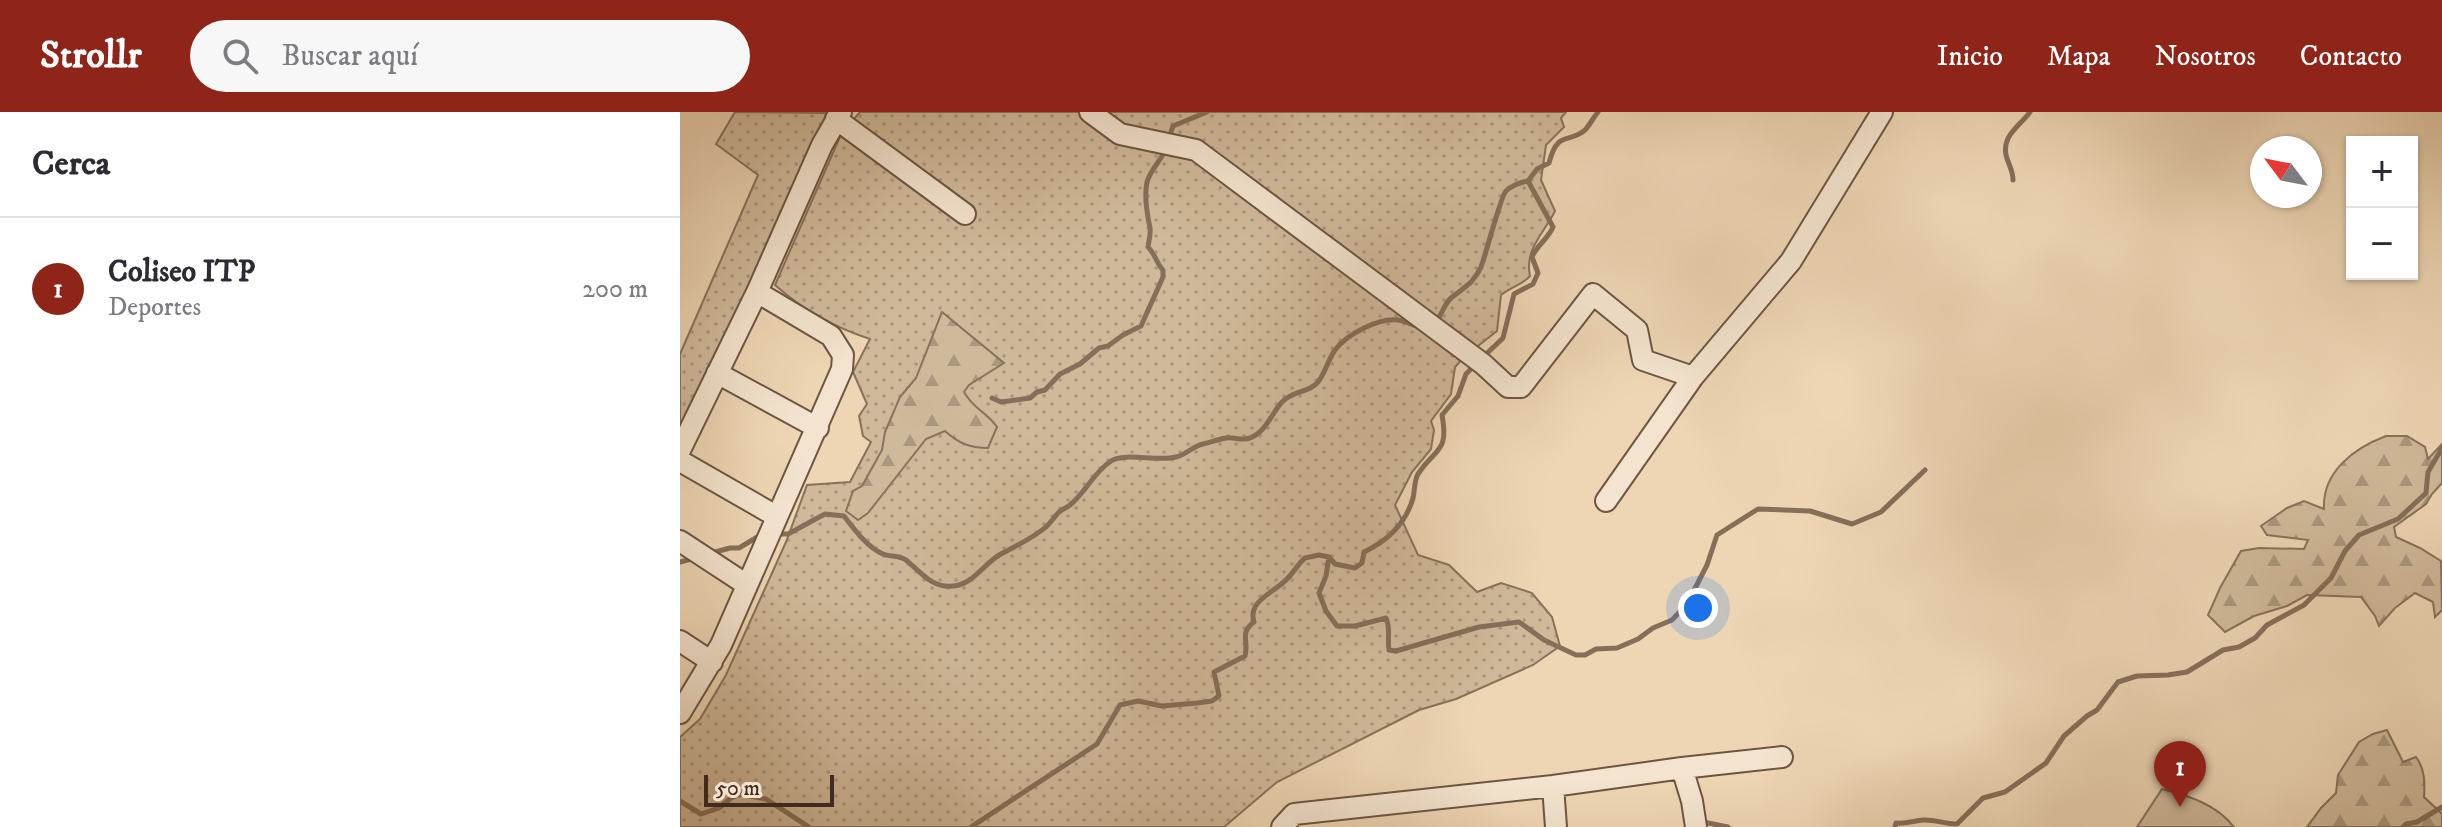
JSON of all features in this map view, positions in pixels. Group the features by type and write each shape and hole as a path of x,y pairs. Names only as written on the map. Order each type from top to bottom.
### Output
{"street":[{"path":"1090,112 1120,134 1196,150 1483,364 1508,387 1521,387 1593,294 1637,330 1643,360 1693,377"},
{"path":"1606,501 1693,377 1791,261 1882,112"},
{"path":"680,450 838,116 965,214"},
{"path":"680,713 712,662 842,369 843,355 831,336 757,292"},
{"path":"717,373 818,428"},
{"path":"680,461 776,516"},
{"path":"680,541 747,585"},
{"path":"680,641 712,662"},
{"path":"1282,827 1294,814 1782,757"},
{"path":"1682,768 1696,827"},
{"path":"1553,786 1556,827"}],"green space":[{"path":"735,112 826,113 821,132 680,441 680,354 758,175 716,144"},
{"path":"860,112 1566,112 1561,118 1564,127 1546,145 1541,180 1555,211 1532,250 1530,276 1501,295 1497,331 1455,367 1451,394 1431,421 1434,430 1431,449 1412,472 1395,505 1418,555 1449,565 1477,592 1501,583 1532,593 1552,617 1560,646 1533,665 1456,699 1419,710 1277,782 1224,827 680,827 680,737 700,719 726,675 786,542 807,485 850,482 871,442 863,436 859,416 867,404 853,372 870,339 820,317 775,285 839,139"},
{"path":"942,312 1004,363 969,385 964,392 997,427 988,448 965,444 945,431 926,439 868,513 858,520 846,511 853,491 862,486 882,450 885,432 900,397 916,378"},
{"path":"2386,436 2407,436 2425,447 2428,459 2442,444 2442,483 2426,504 2394,527 2396,537 2441,561 2442,610 2435,617 2433,602 2415,593 2395,608 2379,626 2361,597 2307,595 2287,606 2254,616 2225,632 2208,615 2241,551 2259,548 2304,549 2308,540 2267,535 2261,526 2287,508 2304,501 2324,509 2328,484 2342,463 2363,447"},
{"path":"2387,730 2403,762 2416,757 2419,762 2424,776 2424,797 2442,814 2442,827 2307,827 2336,793 2338,775 2359,742"},
{"path":"2162,789 2210,807 2234,827 2137,827"}],"waterway":[{"path":"1169,138 1173,126 1207,112"},
{"path":"1481,359 1503,338 1514,294 1533,284 1538,273 1532,257 1553,227 1528,181 1537,169 1549,163 1560,141 1580,134 1598,112"},
{"path":"2013,180 2005,148 2013,131 2030,112"},
{"path":"992,398 1001,402 1030,398 1099,348 1108,346 1141,326 1163,277 1163,270 1148,247 1150,230 1146,193 1149,177 1166,148"},
{"path":"1434,323 1448,301 1478,273 1506,191 1528,181"},
{"path":"774,534 788,534 825,514 844,516 877,551 903,558 939,585 962,584 994,559 1042,530 1111,461 1125,457 1169,458 1221,439 1250,438 1264,427 1286,398 1318,382 1335,350 1355,333 1372,324 1390,320 1421,327"},
{"path":"971,827 1097,744 1120,705 1138,701 1162,706 1197,703 1212,701 1219,696 1214,672 1245,656 1246,633 1254,622 1255,608 1263,598 1287,579 1305,558 1319,555 1329,557 1335,564 1355,568 1362,563 1364,552 1388,537 1400,523 1410,507 1418,474 1442,443 1442,415 1458,396 1466,374 1474,366"},
{"path":"1895,827 1896,823 1923,820 1957,824 1983,798 2005,792 2046,763 2064,736 2097,710 2118,682 2137,676 2187,672 2223,650 2239,647 2255,638 2267,625 2304,605 2331,578 2345,551 2359,535 2398,519 2426,493 2428,472 2442,448"},
{"path":"1329,557 1319,593 1326,611 1337,626 1355,626 1386,618 1389,650 1396,651 1479,627 1519,622 1544,640 1576,655 1585,655 1596,649 1617,648 1672,620 1687,604 1707,565 1717,535 1758,509 1810,511 1852,524 1881,512 1925,470"},
{"path":"708,554 739,548 764,533"},
{"path":"680,562 695,558"},
{"path":"680,801 701,814 719,808 740,794 766,799 809,827"},
{"path":"2403,827 2442,807"},
{"path":"1703,822 1728,827"}],"place":[{"name":"Coliseo ITP","path":"2180,807"}]}
